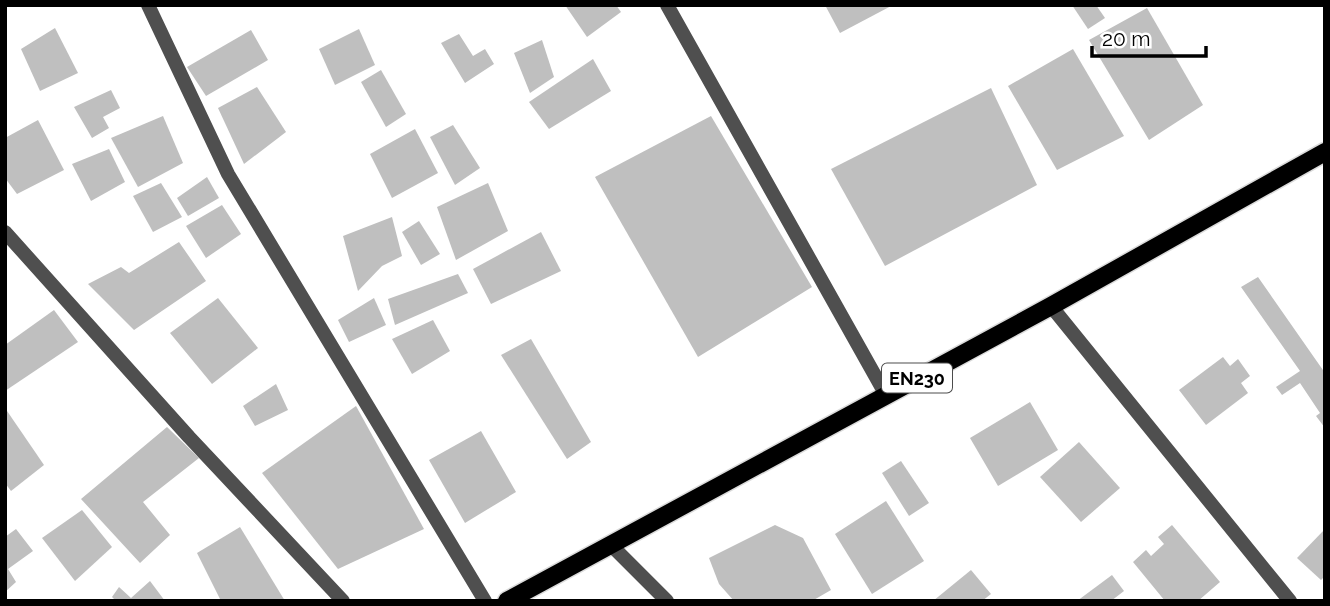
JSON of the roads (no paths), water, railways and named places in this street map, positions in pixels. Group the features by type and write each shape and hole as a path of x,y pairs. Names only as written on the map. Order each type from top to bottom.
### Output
{"main road":[{"name":"EN230","path":"507,601 1051,306 1325,152"}],"street":[{"path":"148,5 228,174 485,601"},
{"path":"667,5 886,395"},
{"path":"5,232 189,437 343,601"},
{"path":"1051,306 1290,601"},
{"path":"610,544 667,601"}]}
